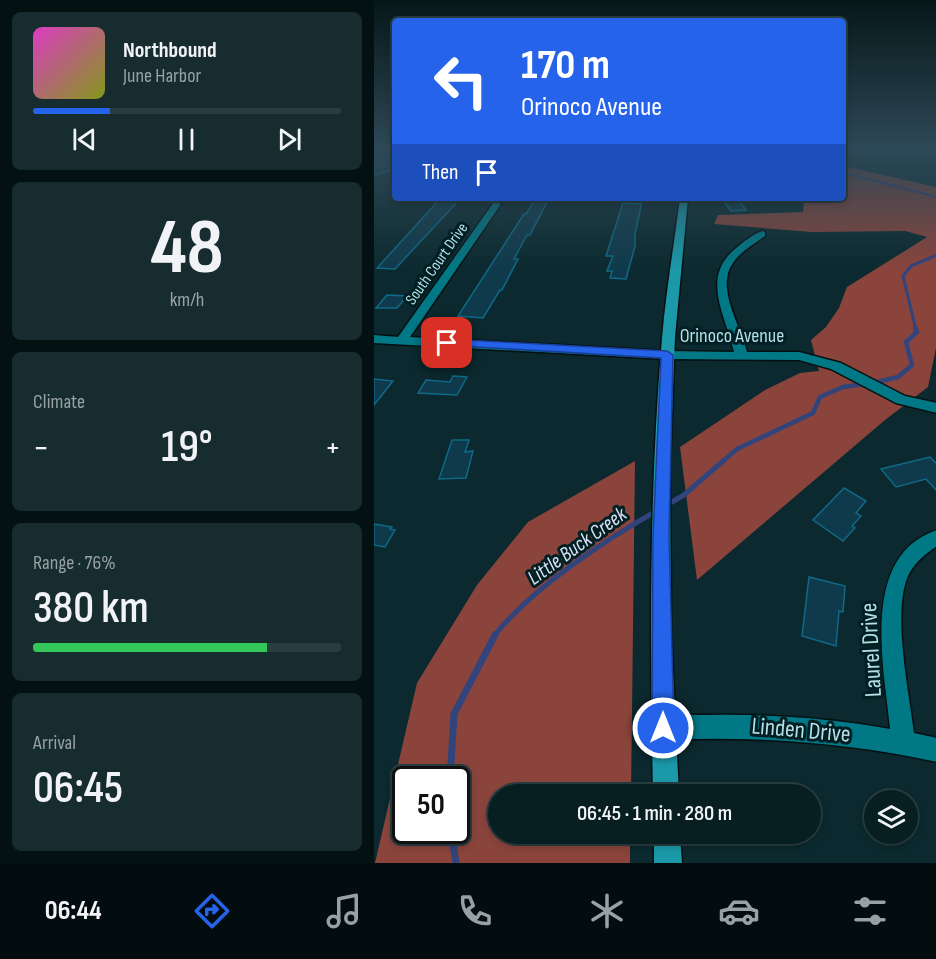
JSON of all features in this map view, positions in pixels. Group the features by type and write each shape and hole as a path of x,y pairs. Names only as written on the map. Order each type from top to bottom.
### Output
{"main road":[{"path":"666,784 661,536 667,355 684,201"},
{"path":"667,844 668,863"}],"street":[{"name":"South Court Drive","path":"402,340 497,204"},
{"path":"742,355 724,297 724,269 735,255 762,234"},
{"name":"Orinoco Avenue","path":"374,339 667,355 799,356 836,366 886,393 914,404 936,408"},
{"name":"Laurel Drive","path":"903,742 890,619 892,599 902,567 916,551 936,537"},
{"name":"Linden Drive","path":"663,728 782,726 842,732 936,750"}],"shaded area":[{"path":"846,190 936,190 937,343 928,387 885,420 697,580 680,447 765,390 800,373 819,371 811,340 826,327 839,308 847,287 927,237 905,231 812,232 714,224 718,215 803,212 804,201 846,201"},
{"path":"635,461 631,784 488,784 488,844 630,844 630,863 375,863 392,790 392,844 470,844 470,766 398,766 417,683 477,585 528,522"}],"building":[{"path":"438,201 458,201 395,269 377,268"},
{"path":"534,201 547,201 530,235 527,235 514,259 518,259 502,290 483,318 458,316 524,214"},
{"path":"723,201 739,201 746,210 731,211"},
{"path":"623,203 641,204 635,246 626,279 610,278 612,271 607,271 613,256 606,256"},
{"path":"387,295 407,296 397,308 376,308"},
{"path":"453,376 467,377 457,395 418,393 426,380 450,382"},
{"path":"374,379 393,381 374,405"},
{"path":"452,440 469,440 465,452 473,451 466,478 439,479"},
{"path":"930,457 937,464 937,491 926,479 896,487 881,469"},
{"path":"844,488 866,501 856,513 861,516 852,526 855,528 843,541 813,520"},
{"path":"374,524 392,527 390,529 395,530 385,547 374,545"},
{"path":"809,577 845,586 843,612 839,611 836,646 802,636"}],"waterway":[{"name":"Little Buck Creek","path":"911,190 937,197"},
{"name":"Little Buck Creek","path":"916,330 903,276 911,266 937,255"},
{"name":"Little Buck Creek","path":"873,383 898,377 912,365 906,342 917,332 916,330"},
{"name":"Little Buck Creek","path":"721,463 737,449 813,413 820,397 843,387 864,384"},
{"name":"Little Buck Creek","path":"665,506 684,495 723,461"},
{"name":"Little Buck Creek","path":"494,636 509,618 548,583 615,536 658,510"},
{"name":"Little Buck Creek","path":"451,766 454,714 495,635"},
{"name":"Little Buck Creek","path":"453,844 456,863"}],"route":[{"path":"447,343 667,355 661,536 663,728"}]}
